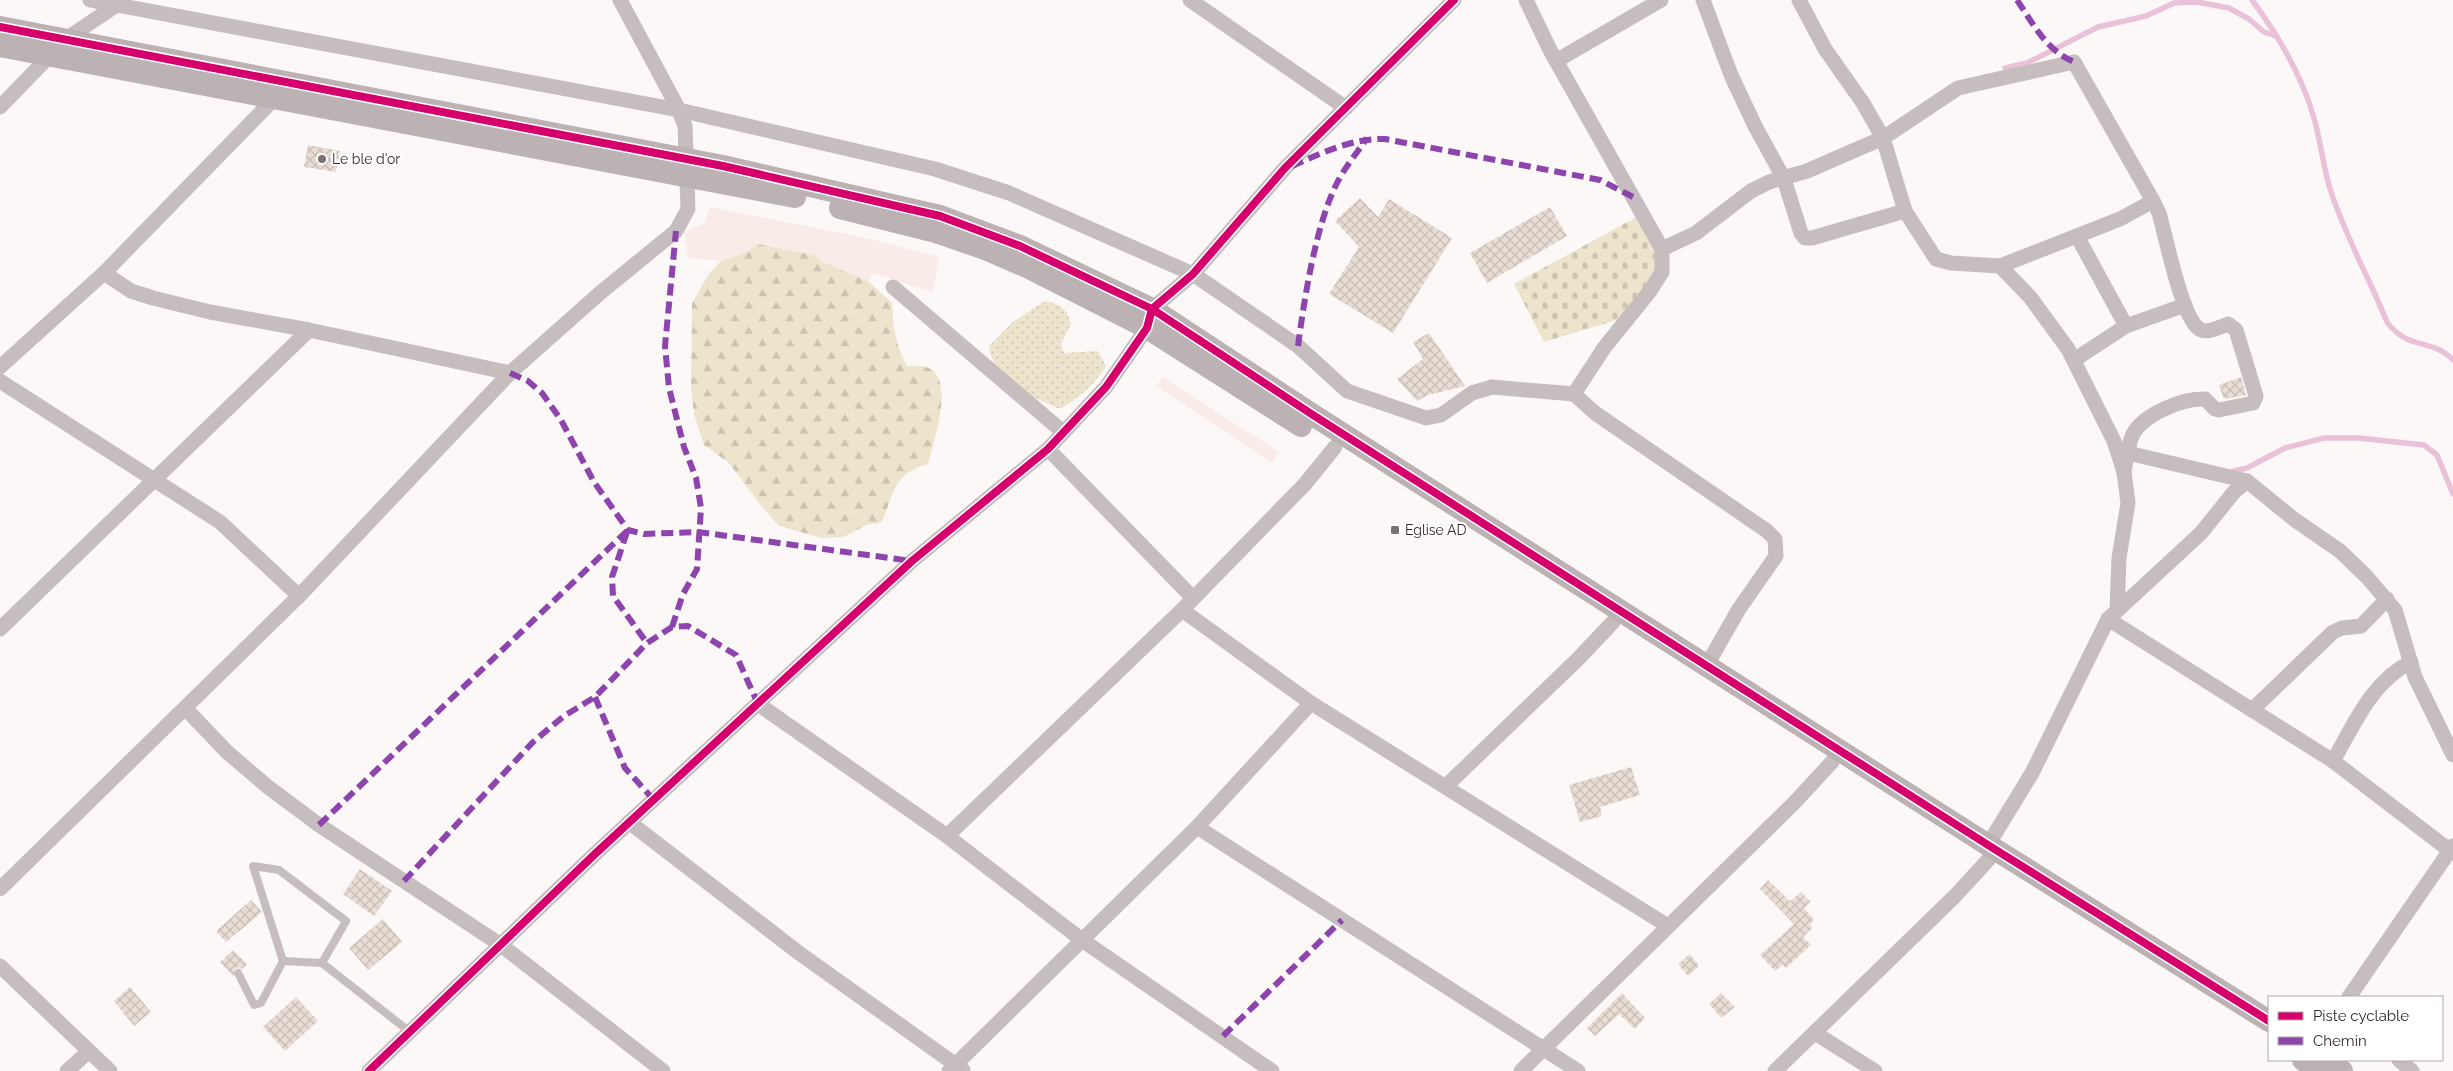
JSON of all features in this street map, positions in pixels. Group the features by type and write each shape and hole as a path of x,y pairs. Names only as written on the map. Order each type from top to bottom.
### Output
{"street":[{"path":"90,0 120,3 679,110 944,172 1010,193 1193,274 1298,346 1347,391 1426,418 1441,415 1472,393 1492,387 1574,394 1595,413 1767,531 1775,539 1776,556 1738,609 1707,664"},
{"path":"0,889 186,709 299,596 510,373 600,293 676,231 688,209 685,126 679,110 620,0"},
{"path":"1190,0 1346,108"},
{"path":"369,1071 629,822 912,561 1048,449 1106,387 1150,318 1193,274 1285,168 1454,0"},
{"path":"1526,0 1556,61 1662,249 1662,272 1650,291 1604,348 1574,394"},
{"path":"1556,61 1661,0"},
{"path":"1703,0 1731,75 1755,126 1784,179 1801,233 1805,238 1812,238 1905,211"},
{"path":"1799,0 1821,43 1863,103 1883,138 1905,211 1936,259 2000,266 2120,220 2153,201"},
{"path":"0,107 59,47 120,3"},
{"path":"0,27 59,47 275,98 686,168"},
{"path":"0,46 59,47 940,216 1020,246 1150,318 1322,421 1707,664 2268,1037"},
{"path":"1662,249 1696,233 1751,191 1769,182 1784,179 1850,154 1883,138 1958,88 2074,62 2123,144 2159,213 2185,305 2198,329 2205,331 2228,324 2236,330 2256,396 2253,403 2248,406 2219,410 2215,410 2205,399 2196,398 2146,417 2133,434 2124,472"},
{"path":"0,367 104,273 275,98"},
{"path":"2077,236 2126,326"},
{"path":"2000,266 2030,297 2074,360 2114,441 2124,472 2128,503 2119,558 2113,614"},
{"path":"104,273 132,291 153,298 210,312 309,330 510,373"},
{"path":"893,287 1063,432"},
{"path":"2074,360 2126,326 2185,305"},
{"path":"1150,318 1334,447 1832,762 1989,852 2268,1019"},
{"path":"0,629 309,330"},
{"path":"0,381 156,479 220,522 299,596"},
{"path":"948,836 1182,610 1305,484 1334,447"},
{"path":"1048,449 1193,598"},
{"path":"2128,453 2247,481 2295,520 2340,550 2387,599 2395,610 2415,677 2453,756"},
{"path":"1775,1071 1955,896 1989,852 2032,773 2113,614 2201,533 2234,492 2247,481"},
{"path":"2252,710 2333,632 2342,628 2361,626 2387,599"},
{"path":"1182,610 1311,703 1668,926"},
{"path":"2113,614 2252,710 2333,761 2451,849 2350,996"},
{"path":"1446,786 1578,659 1612,622"},
{"path":"2333,761 2372,694 2395,670 2410,662"},
{"path":"629,822 799,953 956,1069 1082,940 1197,827 1311,703"},
{"path":"758,704 948,836 1082,940 1272,1071"},
{"path":"186,709 227,752 268,788 319,825 501,945 664,1071"},
{"path":"1521,1071 1794,803 1832,762"},
{"path":"1197,827 1578,1071"},
{"path":"0,966 110,1071"},
{"path":"1815,1033 1875,1071"},
{"path":"67,1071 89,1051"},
{"path":"2400,1061 2412,1071"},
{"path":"2314,1066 2342,1071"}],"lane":[{"path":"238,973 254,1005 261,1003 283,961 253,866 279,870 346,921 322,962"},
{"path":"283,961 322,962 410,1032"}],"shaded area":[{"path":"710,207 871,239 939,257 933,292 872,273 869,282 821,261 814,255 748,252 721,261 688,258 684,232 704,224"},
{"path":"1163,377 1279,452 1272,463 1156,386"}],"green space":[{"path":"1642,214 1662,272 1630,316 1544,342 1514,284"},
{"path":"757,244 814,255 821,261 869,282 892,303 896,336 907,366 926,367 935,373 940,383 942,396 938,426 928,464 908,473 897,485 882,522 867,525 843,537 822,538 779,526 762,507 729,463 704,445 694,414 691,388 692,303 708,275 721,261 748,252"},
{"path":"1045,301 1062,308 1071,324 1061,344 1064,353 1098,351 1106,366 1086,390 1060,409 1037,399 1015,386 998,369 992,359 989,346 1013,322"}],"building":[{"name":"Le ble d'or","path":"308,145 340,151 336,172 304,167"},
{"path":"1360,198 1378,217 1389,199 1452,238 1393,333 1329,294 1359,247 1335,221"},
{"path":"1550,207 1567,236 1487,283 1470,253"},
{"path":"1429,333 1465,386 1428,395 1417,401 1397,379 1423,359 1413,342"},
{"path":"2241,377 2246,395 2224,399 2219,385"},
{"path":"1631,767 1640,795 1600,807 1602,816 1580,822 1569,785"},
{"path":"360,869 392,891 374,916 343,894"},
{"path":"1768,880 1790,901 1801,892 1811,902 1804,908 1814,920 1810,924 1812,928 1803,937 1811,945 1786,968 1783,965 1775,971 1760,955 1794,924 1760,889"},
{"path":"251,900 262,912 226,942 216,931"},
{"path":"383,919 402,942 368,970 349,948"},
{"path":"233,950 247,964 242,969 238,967 234,970 234,977 220,962"},
{"path":"1690,954 1699,966 1688,976 1678,964"},
{"path":"130,987 151,1012 134,1026 114,1001"},
{"path":"1622,993 1645,1018 1635,1029 1619,1014 1595,1036 1587,1028"},
{"path":"1721,993 1735,1007 1721,1018 1709,1004"},
{"path":"296,997 318,1021 285,1051 263,1027"}],"waterway":[{"path":"2252,0 2280,42 2303,87 2314,118 2331,192 2387,322 2403,337 2437,349 2453,360"},
{"path":"2005,68 2027,63 2098,27 2146,16 2174,3 2197,2 2229,8 2249,19 2264,32 2276,36"},
{"path":"2230,472 2247,468 2285,448 2324,438 2359,438 2424,445 2437,455 2453,494"}],"marked path":[{"path":"2017,0 2048,44 2064,57 2074,62"},
{"path":"1298,346 1307,285 1323,219 1340,177 1367,138"},
{"path":"1292,166 1326,151 1349,144 1373,139 1385,139 1600,180 1633,197"},
{"path":"672,627 683,594 697,569 701,508 696,478 684,447 669,388 665,346 676,231"},
{"path":"510,373 528,381 542,393 561,420 594,482 628,530 644,534 698,532 912,561"},
{"path":"319,825 628,530"},
{"path":"627,532 612,577 613,596 647,643"},
{"path":"404,881 533,742 564,716 595,697 647,643 672,627 688,626 736,655 758,704"},
{"path":"595,697 625,768 653,799"},
{"path":"1223,1036 1342,920"}],"cycle path":[{"path":"369,1071 596,853 912,561 1048,449 1106,387 1147,328 1152,309 1193,274 1285,168 1454,0"},
{"path":"0,27 723,166 940,216 1020,246 1152,309 1313,415 1988,845 2268,1020"}],"place":[{"name":"Le ble d'or","path":"322,159"},
{"name":"Eglise AD","path":"1395,530"}]}
